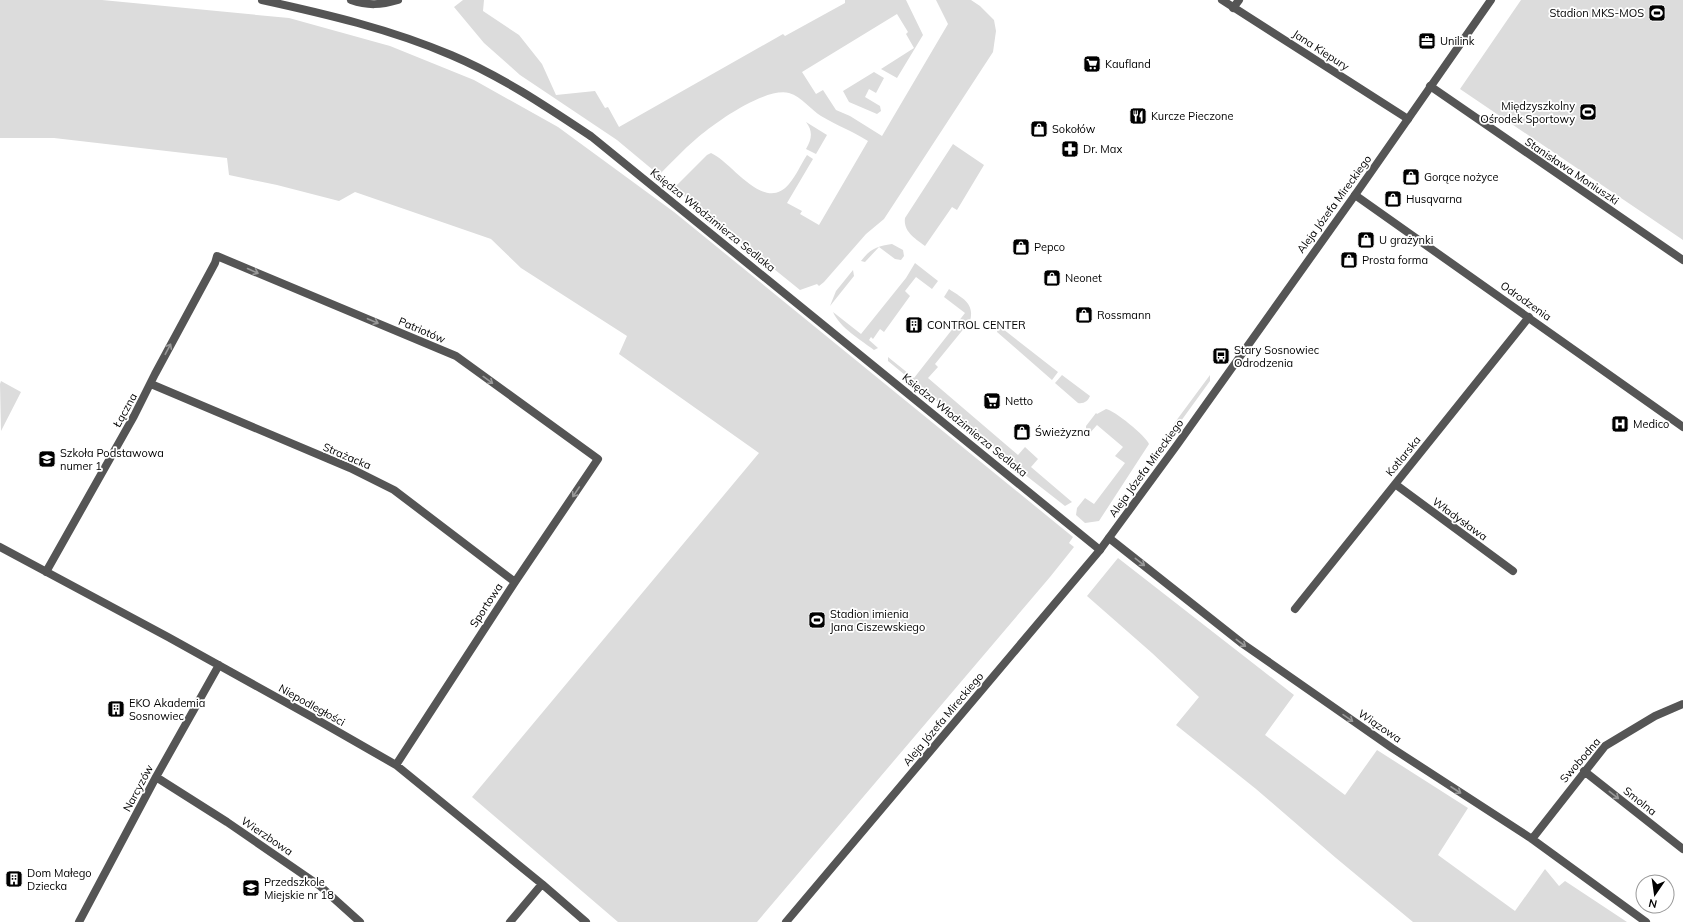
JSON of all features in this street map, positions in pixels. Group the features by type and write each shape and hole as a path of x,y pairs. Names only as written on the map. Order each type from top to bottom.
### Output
{"street":[{"name":"Księdza Włodzimierza Sedlaka","path":"262,0 341,18 451,55 523,92 586,133 649,182 1100,550"},
{"path":"351,0 362,4 376,5 398,0"},
{"name":"Jana Kiepury","path":"1222,0 1408,119"},
{"path":"1234,8 1239,0"},
{"name":"Aleja Józefa Mireckiego","path":"786,922 1100,550 1355,195 1491,0"},
{"name":"Stanisława Moniuszki","path":"1430,86 1683,260"},
{"name":"Odrodzenia","path":"1355,195 1683,427"},
{"name":"Łączna","path":"46,572 151,384 215,263 217,256"},
{"name":"Patriotów","path":"217,256 456,356 598,460"},
{"name":"Kotlarska","path":"1294,609 1529,317"},
{"name":"Strażacka","path":"151,384 350,468 394,490 515,582"},
{"name":"Sportowa","path":"396,765 515,582 598,460"},
{"name":"Władysława","path":"1395,484 1513,571"},
{"name":"Wiązowa","path":"1109,538 1243,644 1392,748 1532,839 1646,922"},
{"name":"Niepodległości","path":"0,547 218,665 396,765 542,884 586,922"},
{"name":"Narcyzów","path":"79,922 156,777 218,665"},
{"name":"Swobodna","path":"1532,839 1605,746 1655,716 1683,704"},
{"name":"Smolna","path":"1584,771 1683,849"},
{"name":"Wierzbowa","path":"156,777 227,822 320,886 360,922"},
{"path":"510,922 542,884"}],"shaded area":[{"path":"0,0 102,0 289,18 390,46 474,80 558,127 674,212 1073,537 1069,543 1074,547 757,922 618,922 472,797 759,453 619,354 627,336 521,268 491,239 355,192 339,201 277,185 229,175 227,158 54,138 0,138"},
{"path":"463,0 484,0 483,11 519,35 542,64 556,95 595,91 605,108 608,107 619,127 783,34 785,36 845,3 845,0 906,0 923,35 897,78 881,69 914,48 906,34 908,32 897,14 802,72 816,94 823,90 836,110 850,116 882,136 948,24 936,0 971,0 980,6 994,20 996,31 993,52 884,219 866,234 824,282 819,286 817,284 800,290 674,188 707,155 711,153 759,190 769,193 779,192 792,181 807,155 813,159 787,203 802,211 800,214 819,225 868,141 821,116 794,95 789,93 779,93 767,95 754,101 715,124 691,143 659,175 617,140 520,75 484,43 454,7"},
{"name":"Międzyszkolny Ośrodek Sportowy","path":"1521,0 1683,0 1683,240 1460,89"},
{"path":"874,72 884,78 876,93 869,89 865,97 880,106 881,111 877,114 849,102 843,91"},
{"path":"806,122 827,135 816,154 806,149 810,142 811,132"},
{"path":"953,144 984,165 957,210 952,207 925,246 914,238 908,231 905,218"},
{"path":"892,244 903,250 904,256 901,260 895,259 879,247"},
{"path":"879,247 865,262 861,261 874,249"},
{"path":"915,263 938,281 932,289 916,277 905,291 910,296 884,332 880,329 873,339 871,337 869,340 878,348 874,350 857,338 836,318 833,312 861,334 906,278"},
{"path":"853,270 854,276 830,306 836,291"},
{"path":"949,289 963,298 969,305 971,310 970,321 935,364 938,367 928,378 1018,455 1025,447 1038,459 1031,467 1072,502 1065,506 1024,474 888,361 888,357 914,378 965,313 944,297"},
{"path":"998,327 1003,329 1058,372 1052,380 997,332"},
{"path":"1062,375 1090,396 1087,401 1084,403 1078,403 1055,383"},
{"path":"1210,375 1210,381 1181,421 1173,425"},
{"path":"1,381 21,392 1,431 0,384"},
{"path":"1106,409 1110,410 1129,424 1147,440 1149,444 1099,521 1085,523 1076,515 1077,508 1085,498 1094,504 1125,463 1115,456 1123,447 1097,425 1089,434 1086,430 1086,426 1096,413 1097,414"},
{"path":"1118,558 1294,695 1265,735 1345,795 1377,750 1468,808 1438,855 1515,911 1545,869 1559,886 1565,881 1627,922 1413,922 1256,789 1176,725 1199,697 1152,653 1087,596"}],"place":[{"name":"Stadion MKS-MOS","path":"1657,13"},
{"name":"Unilink","path":"1427,41"},
{"name":"Kaufland","path":"1092,64"},
{"name":"Międzyszkolny Ośrodek Sportowy","path":"1588,112"},
{"name":"Kurcze Pieczone","path":"1138,116"},
{"name":"Sokołów","path":"1039,129"},
{"name":"Dr. Max","path":"1070,149"},
{"name":"Gorące nożyce","path":"1411,177"},
{"name":"Husqvarna","path":"1393,199"},
{"name":"U grażynki","path":"1366,240"},
{"name":"Pepco","path":"1021,247"},
{"name":"Prosta forma","path":"1349,260"},
{"name":"Neonet","path":"1052,278"},
{"name":"Rossmann","path":"1084,315"},
{"name":"CONTROL CENTER","path":"914,325"},
{"name":"Stary Sosnowiec Odrodzenia","path":"1221,356"},
{"name":"Netto","path":"992,401"},
{"name":"Medico","path":"1620,424"},
{"name":"Świeżyzna","path":"1022,432"},
{"name":"Szkoła Podstawowa numer 1","path":"47,459"},
{"name":"Stadion imienia Jana Ciszewskiego","path":"817,620"},
{"name":"EKO Akademia Sosnowiec","path":"116,709"},
{"name":"Dom Małego Dziecka","path":"14,879"},
{"name":"Przedszkole Miejskie nr 18","path":"251,888"}]}
